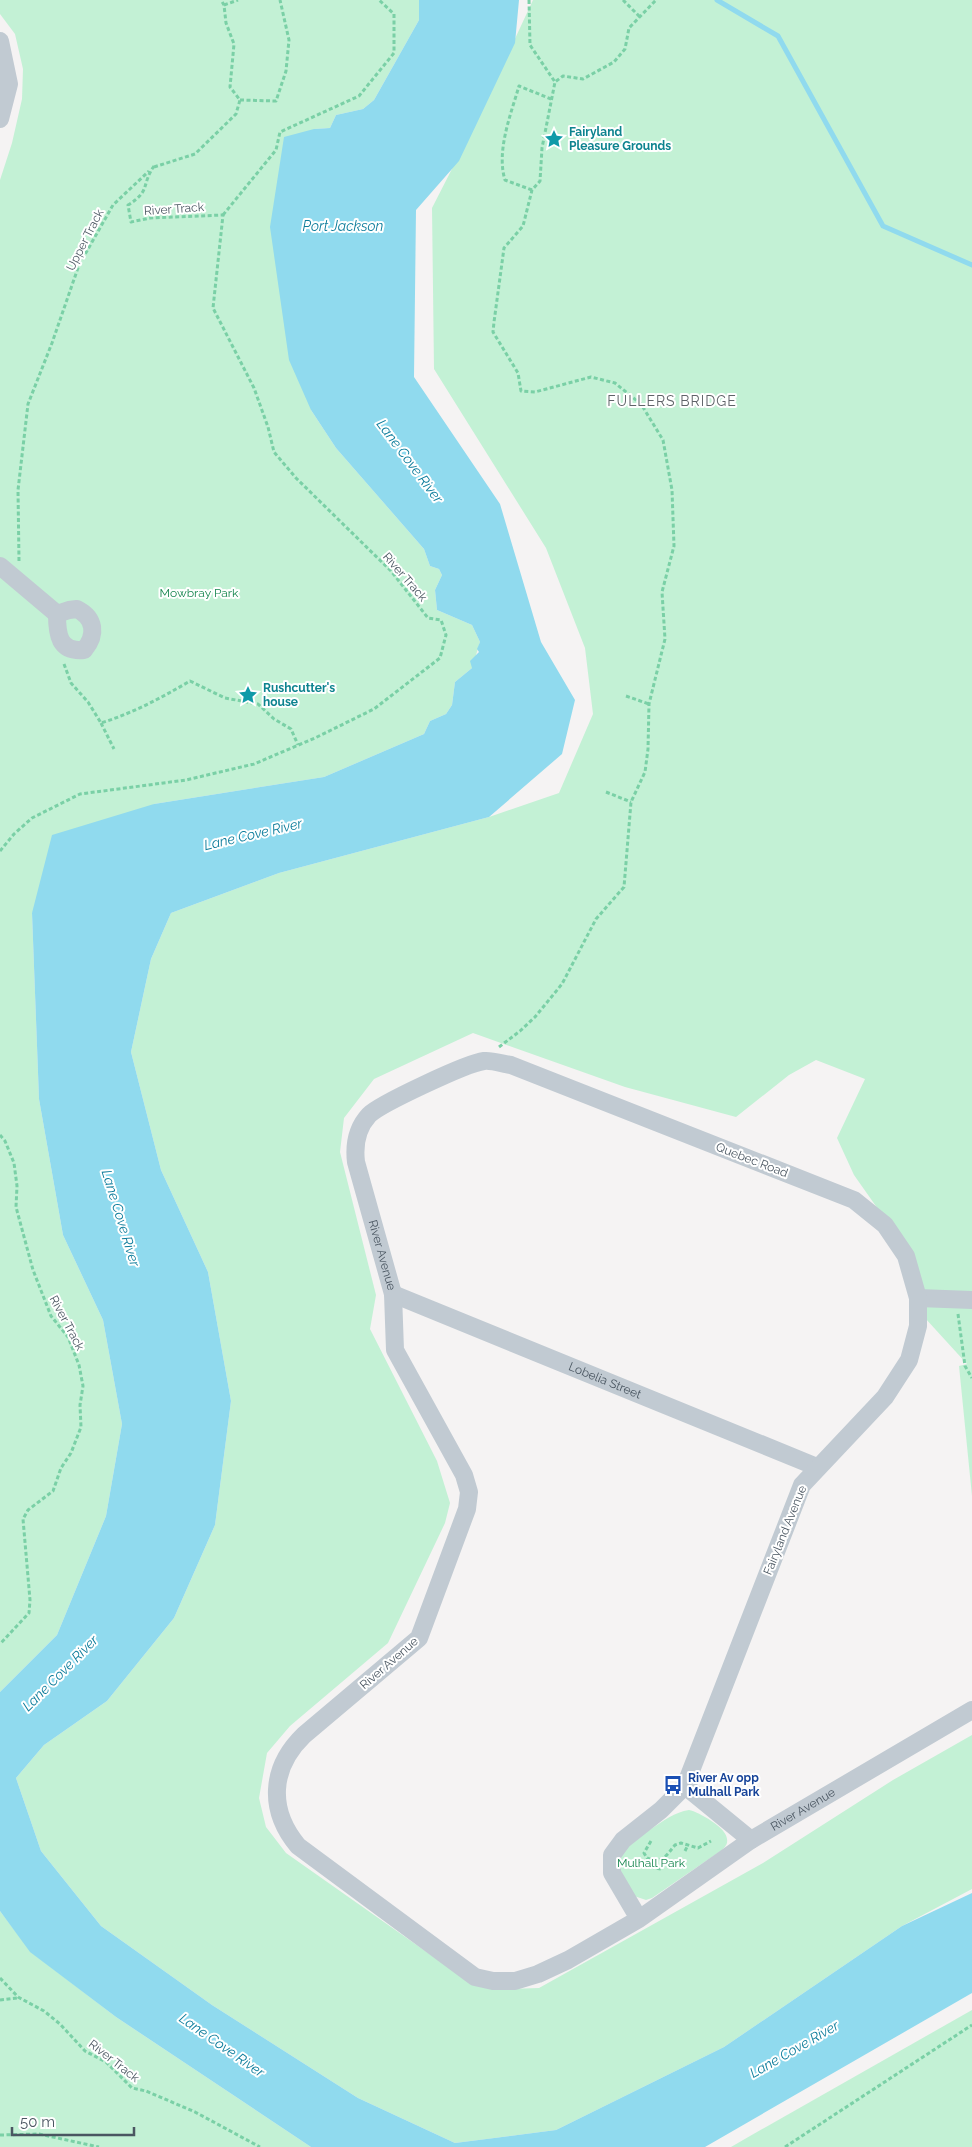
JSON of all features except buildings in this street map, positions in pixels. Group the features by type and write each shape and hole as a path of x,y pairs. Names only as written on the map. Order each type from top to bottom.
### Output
{"street":[{"path":"0,41 9,84 0,119"},
{"path":"0,566 57,614 60,639 66,648 74,651 84,650 93,635 92,624 84,613 77,610 69,610 57,614"},
{"name":"River Avenue","path":"484,1061 457,1070 377,1108 366,1120 358,1134 355,1152 356,1162 393,1294 396,1350 464,1476 469,1492 467,1509 420,1638 304,1735 288,1753 277,1787 277,1800 284,1825 298,1846 476,1977 493,1981 515,1981 538,1974 568,1960 639,1920 751,1840 972,1710"},
{"name":"Quebec Road","path":"484,1061 511,1065 854,1200 885,1224 906,1256 918,1298"},
{"name":"Lobelia Street","path":"393,1294 817,1467"},
{"path":"918,1298 964,1299"},
{"name":"Fairyland Avenue","path":"685,1786 802,1485 884,1397 908,1360 918,1326 918,1298"},
{"path":"639,1920 612,1873 612,1855 623,1840 661,1810 685,1786 751,1840"}],"path":[{"path":"221,0 224,4 226,23 234,44 230,87 240,100 276,101 286,71 289,40 280,0"},
{"path":"224,4 238,0"},
{"path":"223,215 276,150 280,132 359,96 394,53 394,14 379,0"},
{"path":"529,0 530,45 555,82"},
{"path":"623,0 640,17"},
{"path":"484,1061 532,1020 562,984 596,919 624,887 631,802 645,772 648,749 649,704 665,639 662,592 674,546 672,490 664,440 641,404 615,383 591,377 535,392 521,391 518,373 493,332 504,248 522,226 532,190 540,181 542,148 555,82 563,76 583,79 614,62 625,49 629,28 656,0"},
{"path":"532,190 505,180 502,171 505,137 519,86 551,99"},
{"name":"Upper Track","path":"20,582 18,490 28,404 52,343 79,265 112,205 154,166 195,154 236,114 240,100"},
{"name":"River Track","path":"0,851 14,834 32,818 80,794 186,780 254,764 298,746 374,709 412,681 440,658 446,635 441,620 428,618 391,571 296,478 274,452 268,427 254,388 213,308 223,215 150,218 131,222 128,204 144,192 146,178 154,166"},
{"path":"66,648 61,656 71,683 88,702 114,749"},
{"path":"101,723 133,712 190,681 225,698 258,704 274,719 292,729 298,746"},
{"path":"626,696 649,704"},
{"path":"606,792 631,802"},
{"name":"River Track","path":"0,1135 5,1141 14,1163 17,1186 16,1207 33,1270 55,1324 68,1337 79,1365 83,1386 80,1405 81,1427 72,1453 61,1468 53,1491 28,1510 23,1519 30,1600 29,1613 0,1644"},
{"path":"964,1299 965,1366 972,1378"},
{"path":"655,1837 647,1845 644,1853 647,1858 652,1860 664,1858 674,1845 688,1845 698,1848 711,1840"},
{"path":"685,1851 688,1845"},
{"path":"652,1860 651,1867 661,1869"},
{"name":"River Track","path":"0,1978 18,1998 49,2015 85,2051 106,2062 132,2088 146,2091 195,2112 260,2147"},
{"path":"0,2000 18,1998"},
{"path":"785,2147 972,2025"},
{"path":"0,2135 39,2134 99,2147"}],"green space":[{"name":"Mowbray Park","path":"0,0 419,0 419,20 374,100 363,109 336,115 330,128 314,129 311,410 336,448 424,549 430,566 439,569 442,575 435,590 437,610 472,625 480,642 472,668 455,682 452,705 446,714 430,721 424,734 324,777 154,804 32,913 39,1099 63,1235 103,1320 122,1424 106,1516 57,1635 0,1692 0,180 12,143 22,99 23,69 15,34 0,14"},
{"path":"533,0 972,0 972,1496 959,1366 967,1364 925,1318 904,1246 854,1175 837,1138 865,1079 816,1060 789,1075 736,1117 625,1087 473,1033 374,1079 344,1118 340,1152 376,1295 370,1329 437,1461 450,1503 445,1523 388,1643 290,1726 267,1753 259,1798 266,1827 286,1853 472,1984 508,1989 539,1988 763,1863 893,1780 972,1735 972,1889 902,1926 724,2047 556,2130 455,2143 358,2098 212,2005 101,1926 41,1851 16,1778 44,1745 107,1701 174,1618 215,1525 231,1401 208,1272 161,1170 131,1052 151,959 171,913 279,873 489,817 559,793 593,714 585,648 546,548 434,369 432,208 479,116"},
{"name":"Mulhall Park","path":"689,1810 705,1817 718,1826 726,1835 726,1845 722,1850 652,1898 646,1900 634,1896 619,1864 623,1850 638,1837 665,1820"},
{"path":"0,1911 31,1952 116,2017 311,2147 0,2147"},
{"path":"972,2010 972,2147 731,2147 750,2136"}],"water":[{"name":"Port Jackson","path":"419,0 519,0 515,43 459,161 416,210 414,377 500,504 541,642 575,700 562,754 489,817 279,873 171,913 151,959 131,1052 161,1170 208,1272 231,1401 215,1525 174,1618 107,1701 44,1745 16,1778 41,1851 101,1926 212,2005 358,2098 455,2143 556,2130 724,2047 902,1926 972,1893 972,1993 705,2147 311,2147 116,2017 30,1952 0,1911 0,1692 57,1635 106,1516 122,1424 103,1320 63,1235 39,1099 32,913 52,835 154,804 324,777 424,734 430,721 446,714 452,705 455,682 472,668 470,661 479,652 477,649 480,642 472,625 437,610 435,590 442,575 439,569 430,566 424,549 336,448 311,410 289,360 270,227 284,137 314,129 330,128 336,115 363,109 374,100 419,20"}],"waterway":[{"path":"717,0 778,36 883,226 972,265"}],"place":[{"name":"Fairyland Pleasure Grounds","path":"554,139"},
{"name":"Rushcutter's house","path":"248,695"},
{"name":"River Av opp Mulhall Park","path":"673,1785"}],"district":[{"name":"FULLERS BRIDGE","path":"672,401"}],"water label":[{"name":"Lane Cove River","path":"410,461"},
{"name":"Lane Cove River","path":"253,834"},
{"name":"Lane Cove River","path":"121,1218"},
{"name":"Lane Cove River","path":"60,1673"},
{"name":"Lane Cove River","path":"222,2045"},
{"name":"Lane Cove River","path":"794,2049"}]}
